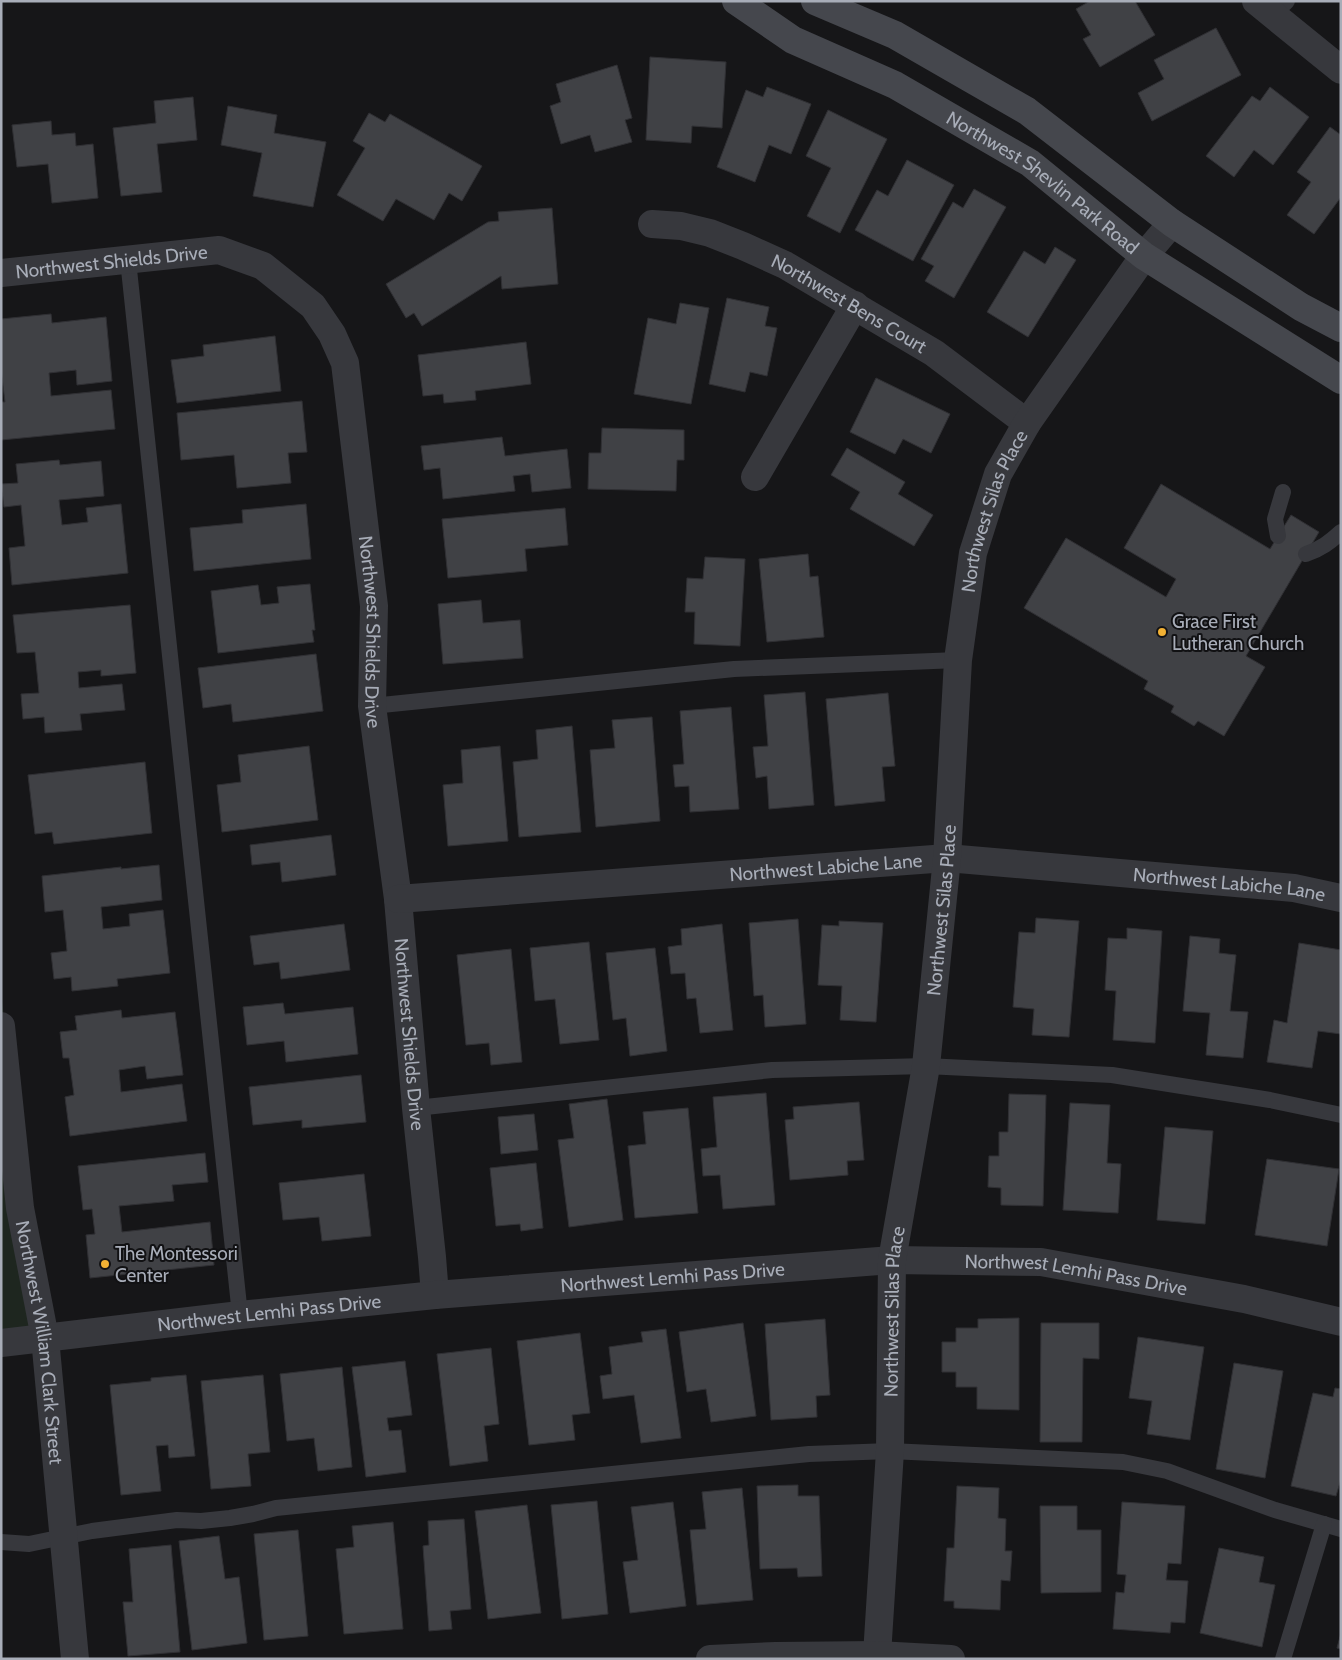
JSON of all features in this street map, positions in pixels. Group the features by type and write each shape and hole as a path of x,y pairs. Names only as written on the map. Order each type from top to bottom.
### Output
{"main road":[{"name":"Northwest Shevlin Park Road","path":"736,1 794,40 895,85 1030,163 1144,256 1341,380"},
{"path":"816,1 895,35 1027,111 1172,223 1300,307 1341,328"}],"street":[{"path":"1272,6 1341,70"},
{"name":"Northwest Silas Place","path":"877,1655 890,1451 892,1260 926,1066 947,858 958,660 973,553 998,474 1027,423 1144,256 1172,223"},
{"name":"Northwest Bens Court","path":"652,224 681,226 710,233 785,265 855,305 934,354 1027,423"},
{"name":"Northwest Shields Drive","path":"1,273 219,250 263,266 313,306 332,334 345,363 374,606 372,706 398,899 416,1108 435,1295"},
{"path":"755,477 855,305"},
{"name":"Northwest Labiche Lane","path":"398,899 947,858 1294,888 1341,898"},
{"name":"Northwest William Clark Street","path":"1,1026 20,1208 45,1338 75,1659"},
{"name":"Northwest Lemhi Pass Drive","path":"1,1343 240,1315 435,1295 892,1260 1041,1262 1244,1299 1341,1322"},
{"path":"710,1659 877,1655 951,1659"}],"lane":[{"path":"128,260 240,1315"},
{"path":"1278,536 1276,519 1283,492"},
{"path":"1306,554 1332,541 1341,532"},
{"path":"372,706 734,669 958,660"},
{"path":"416,1108 772,1070 926,1066 1112,1075 1270,1100 1341,1115"},
{"path":"1,1542 29,1544 92,1531 176,1520 201,1521 230,1518 276,1508 809,1454 890,1451 1122,1462 1167,1471 1275,1510 1341,1529"},
{"path":"1283,1659 1324,1524"}],"shaded area":[{"path":"1,993 45,1338 1,1343"}],"building":[{"path":"1090,1 1135,1 1155,35 1100,67 1083,39 1091,35 1076,9"},
{"path":"1216,28 1241,75 1152,121 1138,93 1164,79 1154,60"},
{"path":"650,57 726,62 722,128 692,126 691,143 646,140"},
{"path":"617,65 632,118 625,120 632,142 595,152 590,135 561,144 550,106 561,102 556,84"},
{"path":"767,87 811,104 791,154 769,145 755,182 717,167 746,90 763,97"},
{"path":"1270,87 1309,117 1273,165 1254,150 1234,177 1206,156 1252,96 1260,101"},
{"path":"193,97 197,140 157,144 162,192 121,196 113,128 156,123 154,101"},
{"path":"228,106 277,115 274,133 326,142 313,207 253,196 262,153 221,145"},
{"path":"828,110 887,139 840,233 807,216 831,168 806,156"},
{"path":"369,113 385,122 390,114 482,166 462,201 449,193 434,220 396,199 383,221 337,195 365,148 353,141"},
{"path":"51,121 52,135 75,133 76,146 93,144 98,198 52,203 48,164 17,167 12,125"},
{"path":"1330,127 1341,135 1341,197 1314,234 1287,215 1311,182 1297,172"},
{"path":"907,160 954,185 913,261 855,230 877,190 888,196"},
{"path":"974,189 1006,207 954,298 925,281 934,266 921,259 953,202 963,208"},
{"path":"552,208 558,284 502,289 501,276 422,326 414,313 406,318 386,284 488,222 499,221 498,212"},
{"path":"1055,247 1076,260 1028,337 987,312 1024,251 1045,264"},
{"path":"727,298 769,307 765,326 777,328 767,376 750,372 745,392 709,384"},
{"path":"680,303 709,308 691,404 634,394 648,318 676,324"},
{"path":"51,314 52,323 106,317 112,381 77,385 76,370 49,373 51,396 111,390 115,429 1,440 1,402 5,402 1,369 1,319"},
{"path":"275,336 281,391 177,403 171,360 204,356 203,345"},
{"path":"526,342 531,384 475,391 476,400 444,403 443,394 423,396 418,355"},
{"path":"876,378 950,414 931,453 903,439 895,454 850,432"},
{"path":"302,401 307,452 288,453 291,483 237,488 234,455 181,460 177,413"},
{"path":"602,428 684,430 684,460 677,460 676,491 588,489 589,453 601,453"},
{"path":"502,437 505,456 567,449 571,488 532,492 530,474 513,476 515,491 443,499 440,468 424,470 421,446"},
{"path":"847,448 905,482 898,494 933,515 914,546 850,509 860,492 831,475"},
{"path":"59,460 60,465 101,461 104,496 59,500 62,525 88,522 86,508 121,504 128,573 12,585 9,548 25,546 21,505 4,507 1,484 18,483 16,464"},
{"name":"Grace First Lutheran Church","path":"1161,484 1270,549 1291,515 1319,532 1246,656 1265,667 1224,736 1198,721 1194,726 1171,712 1174,706 1144,689 1148,681 1024,608 1066,538 1166,597 1176,579 1124,548"},
{"path":"306,504 311,559 194,571 190,528 243,523 242,510"},
{"path":"565,508 568,545 525,549 527,571 448,578 442,519"},
{"path":"808,554 810,577 818,576 824,637 767,642 759,559"},
{"path":"705,557 745,559 740,646 694,644 695,612 685,612 687,578 703,579"},
{"path":"310,584 315,630 312,630 314,642 218,653 211,591 258,585 261,605 279,603 277,587"},
{"path":"481,600 483,623 520,620 523,658 443,664 438,604"},
{"path":"130,605 136,673 101,676 101,670 78,672 79,688 122,684 125,710 80,714 82,730 45,733 44,717 23,719 21,694 39,693 35,652 17,653 13,615"},
{"path":"316,654 323,711 233,722 231,704 203,708 198,668"},
{"path":"805,692 814,805 769,809 767,776 756,778 753,747 768,746 764,695"},
{"path":"888,693 895,766 882,767 885,801 835,806 826,699"},
{"path":"731,707 739,809 690,812 689,786 675,787 673,765 684,764 680,711"},
{"path":"652,717 660,821 596,827 590,750 615,748 612,720"},
{"path":"572,726 581,832 519,837 513,762 538,759 536,730"},
{"path":"309,746 318,820 222,832 217,785 241,782 238,755"},
{"path":"500,746 508,841 448,846 443,785 463,783 461,750"},
{"path":"145,762 152,833 54,844 52,832 35,834 28,775"},
{"path":"331,835 336,875 282,882 280,862 252,865 250,845"},
{"path":"159,865 162,900 101,907 103,929 130,926 129,914 163,910 170,973 117,979 118,986 72,991 71,977 54,979 51,953 67,951 63,910 45,912 42,876 121,867 121,869"},
{"path":"1036,918 1079,921 1069,1037 1032,1035 1034,1009 1013,1007 1019,932 1035,933"},
{"path":"798,919 806,1024 765,1027 763,995 754,996 749,923"},
{"path":"839,921 883,923 876,1022 840,1020 842,986 818,985 822,925 839,926"},
{"path":"344,924 350,970 281,979 279,962 254,965 250,936"},
{"path":"722,924 733,1030 700,1033 696,998 687,999 685,973 671,974 668,947 682,945 681,929"},
{"path":"1127,928 1162,931 1155,1043 1113,1040 1116,991 1105,990 1108,938 1127,939"},
{"path":"1190,936 1220,939 1219,953 1236,955 1230,1011 1248,1012 1243,1058 1206,1055 1210,1013 1183,1011"},
{"path":"589,942 599,1040 560,1044 555,999 535,1001 530,948"},
{"path":"1299,943 1341,950 1341,1034 1318,1031 1312,1068 1267,1062 1274,1020 1287,1023"},
{"path":"655,948 667,1051 630,1056 626,1018 613,1020 606,953"},
{"path":"511,949 522,1062 491,1065 489,1043 466,1045 457,955"},
{"path":"283,1003 285,1014 353,1007 358,1054 286,1062 284,1041 247,1045 243,1007"},
{"path":"121,1010 122,1018 175,1012 183,1075 147,1079 145,1066 119,1070 121,1092 182,1084 187,1121 70,1136 65,1097 74,1095 69,1058 63,1058 60,1032 77,1030 75,1016"},
{"path":"361,1075 366,1122 302,1128 302,1120 253,1125 249,1087"},
{"path":"766,1093 775,1205 723,1209 720,1175 703,1176 701,1149 717,1147 713,1097"},
{"path":"1009,1094 1046,1095 1043,1206 1001,1205 1001,1188 988,1187 989,1156 999,1156 999,1132 1008,1132"},
{"path":"607,1099 623,1220 569,1227 558,1140 574,1138 569,1104"},
{"path":"859,1102 864,1160 847,1161 848,1175 790,1180 785,1120 794,1119 793,1107"},
{"path":"1070,1103 1110,1105 1107,1163 1121,1164 1118,1213 1063,1210"},
{"path":"688,1108 698,1213 635,1218 628,1146 646,1144 643,1112"},
{"path":"534,1114 538,1150 501,1154 498,1117"},
{"path":"1165,1127 1213,1131 1205,1224 1157,1220"},
{"path":"205,1153 208,1182 172,1185 174,1201 119,1206 122,1232 210,1222 214,1265 90,1278 86,1235 95,1234 92,1209 83,1210 78,1166"},
{"path":"1267,1159 1339,1169 1327,1246 1255,1235"},
{"path":"536,1163 543,1228 521,1231 520,1224 496,1226 490,1168"},
{"path":"364,1174 371,1236 322,1241 319,1217 283,1220 279,1183"},
{"path":"1019,1318 1019,1410 977,1409 977,1387 956,1387 956,1372 942,1372 942,1342 956,1342 956,1328 978,1328 978,1319"},
{"path":"825,1319 830,1395 816,1396 817,1417 771,1420 765,1324"},
{"path":"743,1323 756,1416 711,1422 706,1389 687,1392 679,1332"},
{"path":"1041,1323 1099,1323 1099,1359 1083,1358 1082,1442 1040,1442"},
{"path":"666,1329 681,1438 641,1443 634,1395 603,1399 600,1376 612,1374 609,1347 643,1342 641,1332"},
{"path":"580,1333 590,1413 572,1415 575,1440 529,1445 517,1341"},
{"path":"1138,1337 1204,1347 1190,1440 1147,1434 1152,1401 1129,1398"},
{"path":"491,1348 499,1424 484,1426 488,1461 450,1466 437,1354"},
{"path":"405,1361 412,1415 387,1418 389,1431 401,1430 406,1472 366,1477 352,1367"},
{"path":"1234,1363 1283,1371 1265,1478 1216,1469"},
{"path":"342,1367 352,1467 318,1471 314,1438 287,1441 280,1374"},
{"path":"186,1375 195,1456 169,1458 168,1445 156,1446 161,1491 121,1495 110,1385 151,1381 151,1378"},
{"path":"263,1375 270,1452 248,1454 251,1486 211,1489 201,1381"},
{"path":"1335,1388 1341,1389 1341,1479 1336,1496 1291,1486 1313,1393 1333,1397"},
{"path":"798,1485 798,1496 819,1496 822,1576 798,1577 797,1568 760,1569 757,1486"},
{"path":"957,1486 999,1488 998,1518 1006,1519 1005,1551 1012,1551 1010,1581 1001,1580 1000,1610 954,1608 954,1601 944,1601 947,1548 954,1548"},
{"path":"742,1488 753,1600 697,1605 690,1530 706,1529 702,1492"},
{"path":"597,1501 608,1614 562,1619 551,1505"},
{"path":"673,1502 686,1606 630,1613 623,1562 638,1560 631,1507"},
{"path":"1122,1502 1185,1506 1181,1564 1168,1563 1166,1580 1188,1581 1185,1623 1171,1622 1170,1633 1113,1629 1116,1592 1124,1593 1126,1575 1117,1574"},
{"path":"527,1505 541,1613 488,1619 475,1511"},
{"path":"1040,1506 1077,1506 1077,1530 1101,1530 1101,1592 1041,1593"},
{"path":"464,1519 471,1609 450,1611 452,1629 429,1631 423,1546 429,1545 428,1521"},
{"path":"393,1522 403,1629 344,1634 336,1549 354,1547 352,1526"},
{"path":"298,1530 308,1636 264,1640 254,1534"},
{"path":"219,1536 225,1579 239,1577 247,1643 192,1650 179,1541"},
{"path":"171,1545 180,1652 128,1656 123,1602 133,1602 129,1549"},
{"path":"1219,1548 1264,1557 1259,1582 1275,1585 1262,1647 1200,1633"},
{"path":"1341,1633 1341,1649 1337,1648"}],"place":[{"name":"Grace First Lutheran Church","path":"1162,632"},
{"name":"The Montessori Center","path":"105,1264"}]}
